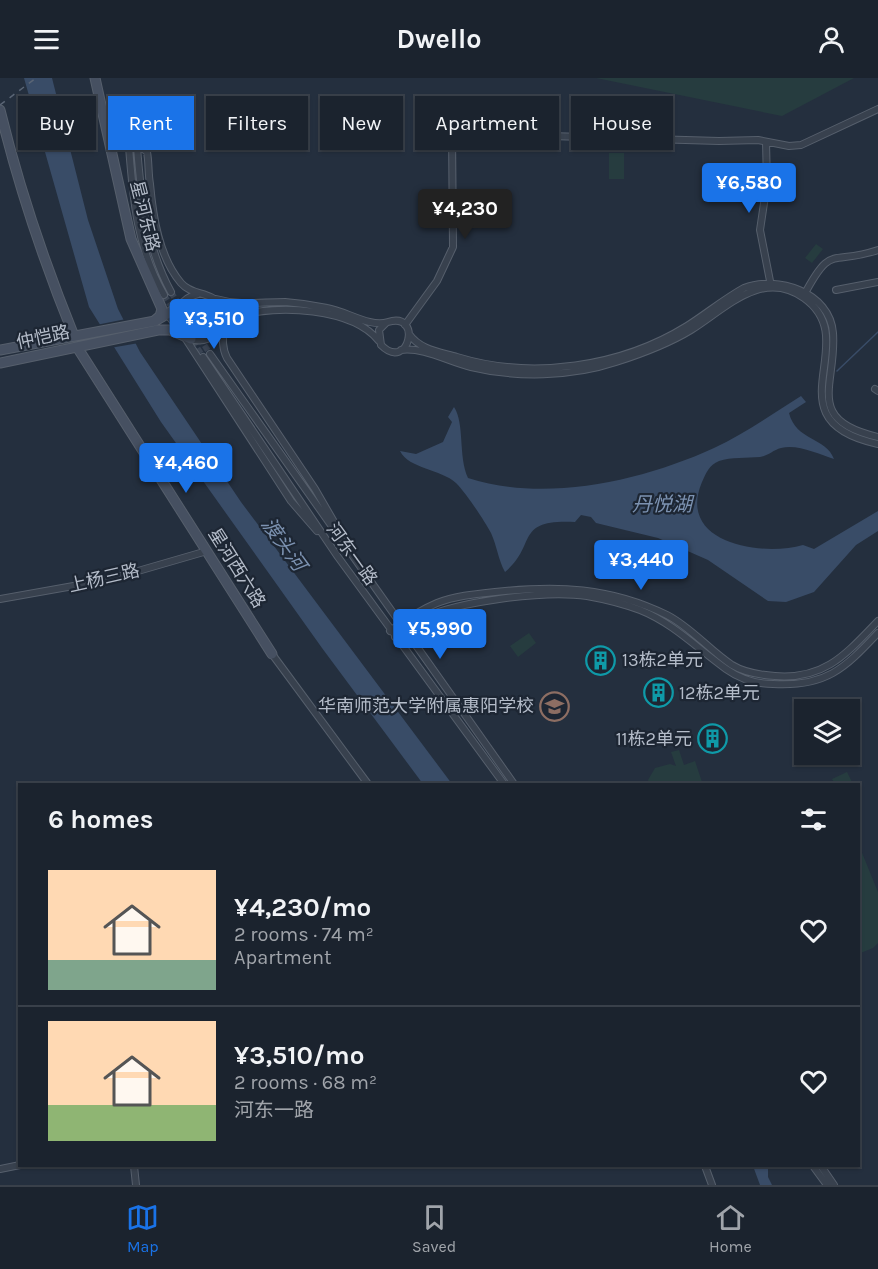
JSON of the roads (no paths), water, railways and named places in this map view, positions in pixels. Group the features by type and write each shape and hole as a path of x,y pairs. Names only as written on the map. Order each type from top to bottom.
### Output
{"street":[{"name":"星河东路","path":"95,78 108,134"},
{"path":"405,325 436,281 453,247 452,133 801,145 878,109"},
{"path":"0,110 13,164 44,262 74,336"},
{"path":"766,142 767,183 760,230 771,285"},
{"name":"星河东路","path":"112,150 130,239 164,294"},
{"path":"129,150 135,212 141,242 164,294 162,311 156,326"},
{"path":"137,150 147,231 164,294 167,316 185,335"},
{"path":"145,150 153,212 165,252 183,285 199,294 237,304 285,302 311,305 349,313 374,324 396,321 405,325 419,345 475,362 502,367 552,368 614,357 634,351 687,326 744,288 789,285 826,313 833,331 827,385 827,399 832,409 846,424 878,437"},
{"path":"804,295 822,263 832,258 878,250"},
{"path":"836,290 878,282"},
{"path":"90,339 156,326 206,340 213,338 228,321 250,313 296,310 351,321 367,328 389,351 415,350 489,370 520,373 575,371 612,364 659,346 691,330 748,292 771,285"},
{"path":"156,326 191,296 199,294"},
{"path":"804,295 818,312 825,327 827,347 821,381 823,408 833,423 846,434 878,444"},
{"path":"214,298 223,312 221,342 227,358 319,496 348,548"},
{"path":"179,307 177,315 185,335 291,501 332,547"},
{"path":"379,341 379,330 386,323"},
{"path":"401,350 407,344 410,334"},
{"name":"仲恺路","path":"0,350 74,336 90,339"},
{"name":"仲恺路","path":"0,363 77,347 90,339"},
{"name":"星河西六路","path":"77,347 272,654"},
{"name":"河东一路","path":"503,783 390,631 332,547 207,355 348,548 513,783"},
{"name":"上杨三路","path":"0,599 107,580 207,551"},
{"path":"390,631 438,603 463,597 541,589 590,590 633,601 670,617 708,643 732,664 749,673 802,677 838,661 878,621"},
{"path":"395,637 421,620 439,613 493,601 536,596 586,596 641,611 676,630 728,671 751,682 800,685 833,674 847,664 878,633"},
{"path":"272,654 367,783"},
{"path":"0,1169 18,1165"},
{"path":"134,1167 136,1185"},
{"path":"705,1167 712,1185"},
{"path":"814,1167 827,1185"},
{"path":"822,1167 834,1185"}],"water":[{"path":"24,78 52,78 57,96 29,96"},
{"path":"44,150 70,150 88,220 118,309 140,352 241,502 451,783 422,783 322,648 161,422 89,307"},
{"name":"丹悦湖","path":"801,396 806,402 789,413 793,422 804,434 825,446 834,459 808,450 788,447 760,457 719,461 706,472 697,503 701,519 711,532 727,541 766,549 803,545 814,549 878,511 878,531 856,545 814,592 786,602 768,601 708,560 658,538 596,523 591,517 581,515 575,522 556,522 534,529 515,562 505,572 491,533 460,487 450,478 410,462 400,451 416,454 443,442 452,422 448,417 454,407 459,422 463,460 468,478 498,485 529,488 593,485 625,479 686,460 747,430"},
{"path":"753,1167 768,1167 768,1177 772,1185 760,1185"}],"waterway":[{"path":"837,371 878,332"}],"tunnel":[{"path":"171,292 210,354"},
{"path":"164,295 203,357"}],"railway":[{"path":"0,105 36,78"}],"place":[{"name":"13栋2单元","path":"601,660"},
{"name":"12栋2单元","path":"658,693"},
{"name":"华南师范大学附属惠阳学校","path":"555,706"},
{"name":"11栋2单元","path":"713,739"}],"water label":[{"name":"渡头河","path":"284,544"}]}
